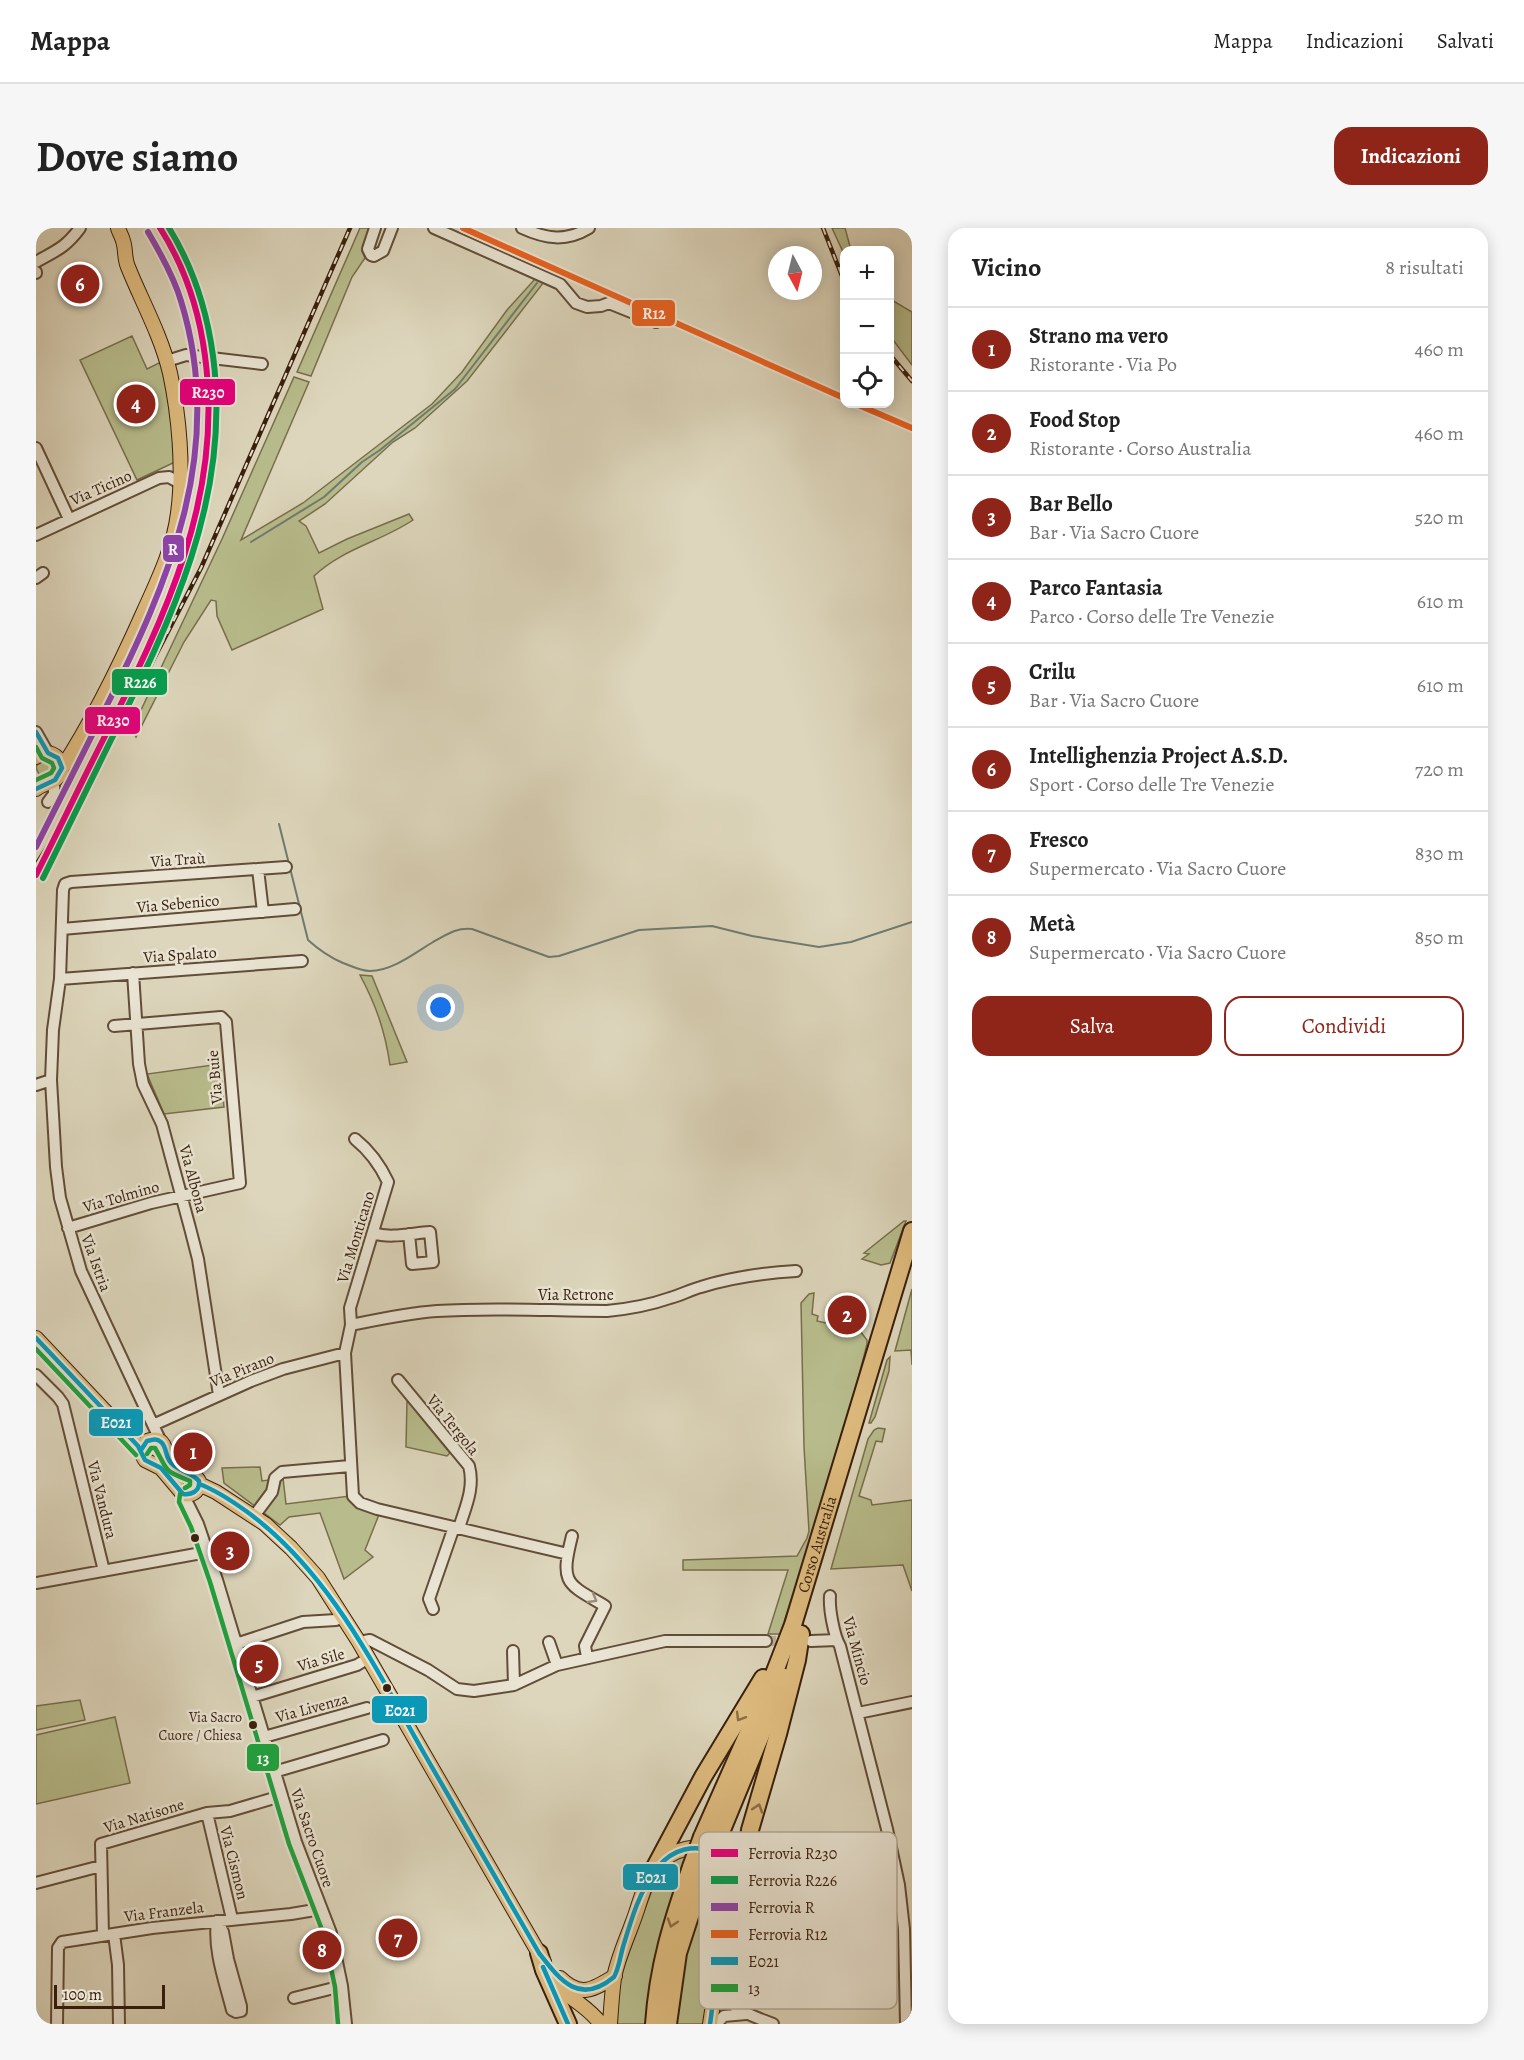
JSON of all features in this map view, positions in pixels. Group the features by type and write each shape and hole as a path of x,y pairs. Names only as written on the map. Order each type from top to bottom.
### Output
{"highway":[{"name":"Corso Australia","path":"712,1832 786,1647 912,1231"},
{"name":"Corso Australia","path":"713,1832 806,1637 912,1263"},
{"path":"654,1869 703,1777 771,1661 804,1590"},
{"path":"750,1832 797,1660 806,1637"},
{"name":"Corso Australia","path":"654,2024 656,1991 669,1929 698,1870"},
{"name":"Corso Australia","path":"668,2024 678,1953 698,1870"},
{"path":"539,1953 568,2024"}],"main road":[{"path":"43,783 60,776 62,768 91,720 131,640 170,549 178,513 180,483 178,419 167,361 128,268 123,242 116,230"},
{"path":"42,754 63,752 77,742"},
{"path":"42,754 58,758 62,768"},
{"path":"36,1338 141,1450 145,1460 167,1474 180,1492 187,1495 193,1493 199,1484"},
{"path":"141,1450 147,1442 156,1440 176,1468 195,1475 199,1484 216,1491 254,1516 291,1548 318,1578 359,1642 548,1972 560,1989 590,2012 601,2024"},
{"path":"154,1464 161,1461 163,1448"},
{"path":"176,1485 178,1477 185,1472"},
{"path":"610,2024 615,1976 644,1891 654,1869 675,1852 699,1848"},
{"path":"539,1953 568,1986 577,1990 586,1991 615,1976"},
{"path":"710,2024 712,2009"}],"street":[{"path":"36,262 69,243 80,228"},
{"path":"375,228 368,249 368,252 374,256 383,251 392,228"},
{"path":"434,228 560,284 576,303 587,307 609,303 656,322"},
{"path":"522,228 547,237 562,238 574,236 589,228"},
{"path":"167,361 186,355 262,364"},
{"path":"36,448 69,519"},
{"name":"Via Ticino","path":"36,535 159,478 169,477 180,483"},
{"path":"36,732 42,754"},
{"path":"43,783 54,794 48,802"},
{"name":"Via Traù","path":"71,882 286,867"},
{"path":"258,869 263,912"},
{"name":"Via Istria","path":"71,882 65,884 63,890 60,980 53,1030 51,1080 60,1198 76,1259 163,1448"},
{"name":"Via Sebenico","path":"62,929 296,909"},
{"name":"Via Spalato","path":"60,980 302,962"},
{"name":"Via Albona","path":"133,973 139,1064 143,1083 162,1124 198,1259 219,1395"},
{"name":"Via Buie","path":"114,1026 221,1017 226,1022 240,1183 182,1196"},
{"path":"36,1085 51,1080"},
{"name":"Via Monticano","path":"345,1353 351,1325 350,1308 388,1182 367,1148 355,1139"},
{"name":"Via Tolmino","path":"68,1228 182,1196"},
{"path":"373,1233 383,1236 409,1234"},
{"name":"Via Retrone","path":"351,1325 394,1316 437,1311 628,1309 732,1279 764,1273 796,1271"},
{"path":"345,1353 350,1466 353,1496 360,1503 568,1554"},
{"name":"Via Pirano","path":"153,1425 219,1395 283,1370 345,1353"},
{"name":"Via Vandura","path":"36,1375 63,1404 105,1571"},
{"name":"Via Tergola","path":"398,1380 469,1466 471,1475 470,1493 429,1599 433,1609"},
{"path":"254,1516 272,1492 275,1478 282,1473 350,1466"},
{"name":"Via Sacro Cuore","path":"187,1495 186,1500 207,1552 296,1842 331,1933 342,1986 346,2024"},
{"path":"572,1536 566,1573 569,1582 573,1587 605,1606 585,1646 587,1656"},
{"path":"36,1584 207,1552"},
{"name":"Via Mincio","path":"830,1596 829,1606 837,1640 888,1832"},
{"path":"236,1644 303,1622 336,1620"},
{"path":"806,1637 837,1640"},
{"path":"359,1642 370,1640 428,1670 457,1689 474,1691 514,1685 557,1665 587,1656 665,1641 766,1641"},
{"path":"549,1642 557,1665"},
{"path":"513,1651 514,1685"},
{"name":"Via Sile","path":"252,1697 362,1662"},
{"path":"858,1713 912,1702"},
{"name":"Via Livenza","path":"264,1737 367,1708"},
{"path":"274,1772 384,1740"},
{"name":"Via Natisone","path":"101,1866 102,1844 207,1813 230,1811 282,1796"},
{"name":"Via Cismon","path":"207,1813 232,1919"},
{"path":"36,1883 101,1866 109,1935 62,1942 58,1948 57,2024"},
{"name":"Via Mincio","path":"897,1876 904,1929 906,2024"},
{"name":"Via Franzela","path":"119,2024 118,1965 109,1935 321,1909"},
{"name":"Via Franzela","path":"217,1921 223,1932 241,2011 232,2010 221,1964 216,1934 217,1921"},
{"path":"294,1998 342,1986"},
{"path":"737,2009 773,2024"},
{"path":"716,2024 724,2016 749,2014"}],"green space":[{"path":"360,228 373,228 362,251 365,258 352,277 311,376 297,372"},
{"path":"832,228 845,228 850,246 840,246"},
{"path":"535,279 544,282 467,381 415,428 393,442 325,504 299,521 306,526 319,553 409,514 413,520 349,552 314,576 323,609 232,650 217,616 216,601 211,600 184,642 136,737 132,729 222,539 294,377 309,382 241,540 303,503 432,404 462,372 507,310"},
{"path":"894,301 912,312 912,365 894,341"},
{"path":"132,336 147,369 163,361 170,390 175,462 137,480 80,360"},
{"path":"43,759 54,761 56,772 45,778 40,776 36,768 38,762"},
{"path":"360,975 372,976 407,1062 390,1065 379,1018"},
{"path":"220,1064 224,1107 164,1114 147,1074"},
{"path":"906,1221 890,1263 881,1265 862,1259 869,1254 864,1253"},
{"path":"912,1289 912,1365 911,1350 895,1351"},
{"path":"814,1293 812,1314 818,1316 817,1321 860,1331 867,1340 867,1344 845,1430 780,1634 768,1634 788,1570 683,1570 683,1560 797,1556 807,1538 809,1531 804,1447 801,1303 809,1294"},
{"path":"890,1357 889,1371 875,1417 869,1423 887,1360"},
{"path":"407,1400 450,1453 447,1456 406,1447"},
{"path":"878,1428 885,1429 882,1442 876,1441 859,1496 871,1500 872,1505 912,1500 912,1591 903,1565 831,1569 868,1439"},
{"path":"260,1467 262,1481 283,1478 286,1504 350,1496 357,1507 380,1512 365,1550 373,1557 344,1579 320,1513 289,1517 280,1525 224,1483 222,1468"},
{"path":"80,1700 85,1720 36,1730 36,1706"},
{"path":"115,1717 130,1783 36,1804 36,1735"},
{"path":"687,1854 647,2024 613,2024 620,1977 655,1882 668,1863"},
{"path":"699,1910 699,2009 706,2009 704,2024 675,2024 687,1948"}],"waterway":[{"path":"251,542 324,497 362,462 455,389 537,283"},
{"path":"279,824 308,940 333,958 367,971 395,965 447,934 467,929 549,957 559,956 639,930 712,926 752,936 819,947 851,942 912,922"}],"tunnel":[{"path":"766,1641 792,1641"}],"railway":[{"path":"36,865 103,757 201,568 350,228"},
{"path":"823,228 840,271"},
{"path":"894,360 912,381"}],"rail line":[{"name":"R230","path":"36,875 148,648 168,602 197,507 206,458 209,408 205,356 190,289 177,258 160,228"},
{"name":"R226","path":"43,878 154,651 191,557 205,508 213,459 217,408 213,356 198,290 169,228"},
{"name":"R12","path":"463,228 840,396"},
{"name":"R","path":"36,847 150,614 169,564 184,514 194,462 198,410 194,356 178,292 148,232"},
{"name":"R12","path":"865,408 912,428"}],"transit line":[{"name":"E021","path":"36,732 48,753 58,758 62,768 55,780 36,789"},
{"name":"13","path":"36,747 42,758 52,763 54,768 51,773 36,780"},
{"name":"E021","path":"36,1338 138,1446 145,1460 161,1468 183,1494 197,1490 199,1481 171,1463 161,1442 147,1441 141,1450"},
{"name":"13","path":"36,1349 136,1455"},
{"name":"13","path":"147,1454 151,1448 155,1448 167,1469 190,1481 190,1485 185,1488"},
{"name":"E021","path":"199,1484 235,1503 276,1535 326,1592 369,1656 539,1953 571,1986 590,1989 614,1977 629,1926 641,1895 652,1876 658,1867 671,1856 684,1850 699,1848"},
{"name":"13","path":"180,1494 179,1502 191,1527 210,1582 289,1844 324,1935 335,1987 338,2024"},
{"name":"E021","path":"543,1967 568,2024"},
{"name":"E021","path":"710,2024 712,2009"}],"place":[{"name":"Intellighenzia Project A.S.D.","path":"80,284"},
{"name":"Parco Fantasia","path":"136,404"},
{"name":"Food Stop","path":"847,1315"},
{"name":"Strano ma vero","path":"193,1452"},
{"name":"Bar Bello","path":"230,1551"},
{"name":"Crilu","path":"259,1664"},
{"name":"Via Sacro Cuore / Chiesa","path":"253,1725"},
{"name":"Fresco","path":"398,1938"},
{"name":"Metà","path":"322,1950"}]}
